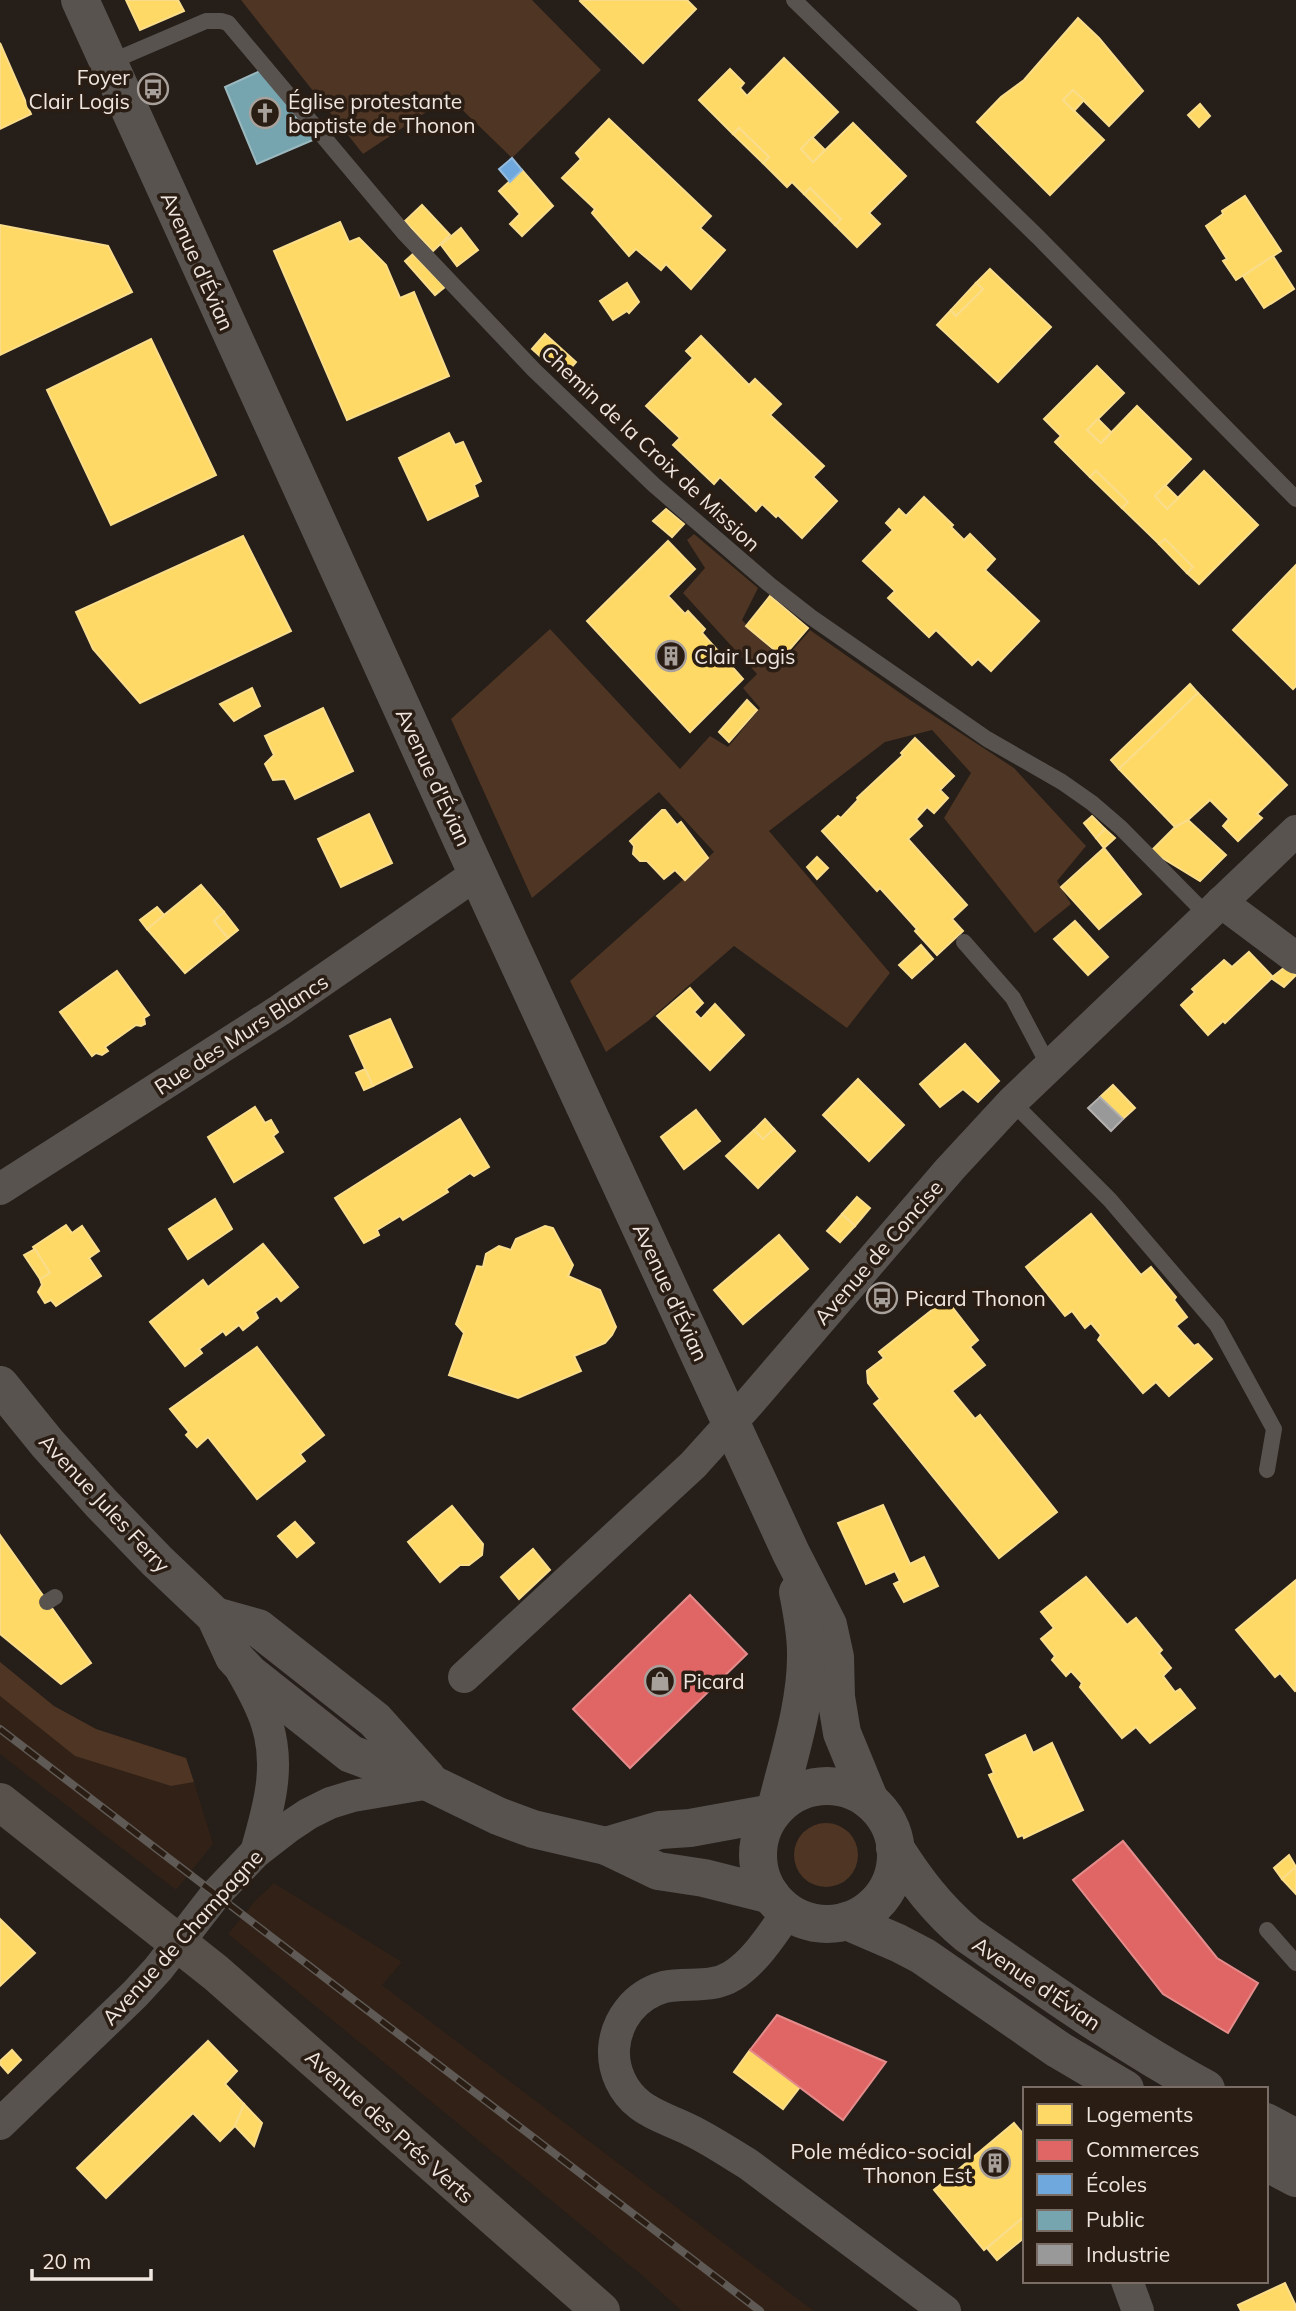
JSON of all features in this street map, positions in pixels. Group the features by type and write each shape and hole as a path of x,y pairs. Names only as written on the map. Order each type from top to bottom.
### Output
{"main road":[{"name":"Avenue des Prés Verts","path":"0,1802 179,1941 601,2311"}],"street":[{"name":"Avenue d'Évian","path":"80,0 731,1423 791,1553 828,1625 834,1649 836,1697 842,1733 870,1801"},
{"name":"Avenue de Concise","path":"464,1677 693,1465 950,1169 1012,1102 1296,831"},
{"name":"Rue des Murs Blancs","path":"0,1189 280,1010 478,873"},
{"path":"1214,909 1296,958"},
{"name":"Avenue Jules Ferry","path":"0,1385 100,1503 215,1616 234,1657 266,1688 351,1754 430,1783 498,1816 569,1839 606,1846 658,1871 704,1878 780,1903"},
{"name":"Avenue d'Évian","path":"774,1811 791,1747 805,1672 805,1631 791,1553"},
{"name":"Avenue Jules Ferry","path":"215,1616 258,1628 375,1720 430,1783"},
{"path":"234,1657 267,1723 273,1749 273,1779 256,1852"},
{"name":"Avenue de Champagne","path":"0,2124 135,1994 216,1894 256,1852 297,1821 330,1803 353,1796 430,1783"},
{"path":"817,1787 851,1790 870,1801 881,1811 890,1827 895,1848 894,1871 884,1893 868,1910 847,1921 835,1923 810,1922 780,1903 761,1873 758,1848 774,1811 794,1794 817,1787"},
{"name":"Avenue Jules Ferry","path":"606,1846 660,1829 690,1828 774,1811"},
{"name":"Avenue d'Évian","path":"895,1848 923,1891 968,1935 1120,2039 1203,2087"},
{"path":"780,1903 759,1951 733,1975 707,1984 665,1987 647,1994 632,2006 621,2021 615,2039 614,2058 618,2077 627,2093 641,2106 716,2144 748,2164 945,2311"},
{"name":"Avenue d'Évian","path":"847,1921 898,1942 923,1956 1106,2084"},
{"path":"1268,2123 1296,2138"},
{"path":"1268,2163 1296,2178"},
{"path":"1128,2283 1138,2311"}],"lane":[{"path":"794,0 1038,237 1296,499"},
{"name":"Chemin de la Croix de Mission","path":"108,63 206,21 221,20 228,23 405,234 534,370 654,485 811,617 987,739 1062,782 1092,803 1214,909"},
{"path":"964,942 1013,998 1049,1066"},
{"path":"1012,1102 1110,1200 1217,1325 1274,1429 1267,1470"},
{"path":"1267,1930 1296,1963"}],"shaded area":[{"path":"241,0 532,0 601,70 512,158 449,97 363,154"},
{"path":"694,534 758,588 742,620 783,661 810,630 1014,768 1086,846 1057,881 1071,904 1035,933 944,818 971,773 932,730 885,742 769,831 890,973 847,1028 734,946 648,1021 606,1052 570,981 714,852 659,792 532,898 451,719 550,629 680,769 710,736 728,747 760,708 743,688 757,674 683,593 705,568 687,540"},
{"path":"0,1662 54,1706 96,1729 186,1758 194,1782 171,1786 75,1756 0,1696"},
{"path":"0,1696 75,1756 171,1786 194,1782 213,1844 176,1890 0,1754"},
{"path":"826,1823 838,1825 849,1832 856,1843 856,1867 849,1878 838,1885 826,1887 814,1885 803,1878 796,1867 794,1855 796,1843 803,1832 814,1825"},
{"path":"274,1883 402,1962 382,1985 814,2311 682,2311 228,1934 254,1902"}],"building: Logements":[{"path":"126,0 178,0 184,11 140,30"},
{"path":"581,0 687,0 696,9 643,63"},
{"path":"1078,18 1099,38 1143,91 1109,126 1073,90 1063,100 1104,140 1050,195 977,122 1001,97 1024,80"},
{"path":"0,43 31,114 0,129"},
{"path":"784,58 838,112 801,149 813,162 853,123 906,176 869,213 880,224 857,247 835,225 841,219 810,188 804,194 792,182 787,187 763,163 769,157 739,128 733,134 699,100 730,69 744,83 740,88 747,96"},
{"path":"1073,90 1084,100 1074,111 1063,100"},
{"path":"1200,104 1210,116 1199,127 1188,115"},
{"path":"609,119 711,216 700,228 725,250 691,289 666,264 661,270 636,249 629,256 592,213 595,209 562,178 581,159 576,153"},
{"path":"739,128 769,157 763,163 733,134"},
{"path":"812,137 825,150 813,162 801,149"},
{"path":"522,170 553,206 522,236 510,224 520,214 499,191"},
{"path":"810,188 841,219 835,225 804,194"},
{"path":"1245,196 1281,251 1236,280 1223,261 1227,259 1206,226 1223,214 1222,211"},
{"path":"422,205 450,235 433,251 405,221"},
{"path":"340,222 349,242 359,238 386,265 400,298 414,292 449,376 347,420 274,251"},
{"path":"0,225 108,246 132,292 0,355"},
{"path":"461,228 478,250 457,266 441,245"},
{"path":"413,254 445,287 435,295 405,261"},
{"path":"1273,256 1294,289 1264,308 1243,276"},
{"path":"990,269 1051,327 998,382 937,325 951,310 956,316 983,289 976,283"},
{"path":"627,283 639,302 629,313 627,311 613,320 600,301"},
{"path":"976,283 983,289 956,316 951,310"},
{"path":"545,334 576,362 563,377 532,349"},
{"path":"701,336 749,385 755,379 781,404 770,415 824,466 813,477 837,501 802,538 762,504 756,511 720,477 714,484 673,445 680,438 646,406 693,358 686,351"},
{"path":"151,339 216,475 111,525 47,390"},
{"path":"1097,366 1124,393 1087,430 1101,443 1137,406 1191,459 1155,496 1167,509 1204,471 1258,525 1199,584 1187,573 1193,567 1165,539 1159,544 1122,508 1128,502 1096,471 1090,477 1055,442 1061,436 1044,419"},
{"path":"1098,419 1111,432 1101,443 1087,430"},
{"path":"449,433 455,445 463,442 481,481 474,485 478,496 428,520 399,458"},
{"path":"1096,471 1128,502 1122,508 1090,477"},
{"path":"1165,485 1178,498 1167,509 1155,496"},
{"path":"924,497 953,525 951,527 964,540 970,534 995,559 985,570 1039,621 991,671 978,659 972,665 936,630 929,637 888,598 895,591 863,561 893,530 886,523 899,509 906,516"},
{"path":"666,509 684,524 672,537 653,521"},
{"path":"243,536 291,631 140,703 93,649 76,612"},
{"path":"1165,539 1193,567 1187,573 1159,544"},
{"name":"Clair Logis","path":"668,541 695,569 668,596 685,614 688,611 705,629 702,633 743,679 690,732 587,621"},
{"path":"1296,565 1296,686 1293,689 1233,630"},
{"path":"770,596 808,628 783,657 746,626"},
{"path":"1190,684 1198,693 1119,769 1111,760"},
{"path":"252,688 260,706 234,721 220,704"},
{"path":"1198,693 1287,785 1257,814 1262,818 1238,841 1223,826 1229,819 1210,800 1188,820 1175,827 1119,769"},
{"path":"747,700 757,710 729,742 719,732"},
{"path":"323,708 353,771 295,799 285,779 273,780 265,764 274,755 265,736"},
{"path":"915,738 954,776 940,790 948,798 934,813 927,807 916,819 922,826 908,839 967,905 952,919 963,931 937,955 880,888 877,891 822,831 838,816 841,818 857,798 903,755 901,753"},
{"path":"665,810 677,825 681,822 708,858 685,880 675,870 664,879 647,861 640,861 633,854 634,846 630,841"},
{"path":"369,814 392,863 341,887 318,839"},
{"path":"1092,816 1105,829 1096,838 1084,823"},
{"path":"1188,820 1226,855 1200,881 1151,851 1175,827"},
{"path":"1105,829 1115,838 1104,848 1096,838"},
{"path":"1104,848 1141,894 1099,929 1061,887"},
{"path":"817,857 828,868 817,879 807,867"},
{"path":"201,885 224,912 214,921 228,938 185,973 147,929"},
{"path":"157,907 164,915 147,929 140,920"},
{"path":"224,912 238,930 228,938 214,921"},
{"path":"1075,921 1108,957 1088,975 1054,939"},
{"path":"921,945 933,959 912,978 899,965"},
{"path":"1249,952 1273,977 1225,1023 1223,1021 1208,1035 1181,1005 1195,992 1192,989 1224,960 1232,967"},
{"path":"1285,967 1296,975 1284,987 1271,978"},
{"path":"117,971 149,1015 144,1018 145,1024 136,1025 105,1047 108,1051 92,1056 60,1012"},
{"path":"690,988 703,1003 694,1012 701,1019 715,1004 744,1035 710,1070 657,1016"},
{"path":"390,1019 412,1067 373,1086 350,1036"},
{"path":"965,1044 999,1081 978,1102 963,1089 940,1107 920,1084"},
{"path":"365,1069 373,1086 364,1090 356,1073"},
{"path":"858,1079 904,1125 869,1161 823,1115"},
{"path":"1113,1085 1135,1108 1123,1119 1100,1097"},
{"path":"255,1107 265,1123 271,1120 278,1132 273,1136 283,1152 234,1182 208,1137"},
{"path":"696,1110 720,1141 684,1169 661,1137"},
{"path":"460,1119 489,1167 474,1176 470,1173 446,1189 448,1192 403,1220 400,1216 377,1230 379,1235 364,1243 335,1198"},
{"path":"765,1119 774,1129 763,1139 754,1130"},
{"path":"774,1129 795,1151 758,1188 726,1156 754,1130 763,1139"},
{"path":"857,1197 870,1208 855,1226 842,1214"},
{"path":"215,1199 232,1229 188,1259 169,1229"},
{"path":"842,1214 855,1226 840,1242 827,1231"},
{"path":"1091,1214 1141,1275 1151,1267 1176,1297 1174,1300 1187,1317 1176,1326 1194,1346 1198,1344 1212,1359 1169,1396 1156,1382 1143,1393 1098,1340 1101,1335 1091,1323 1085,1328 1072,1311 1065,1316 1026,1267"},
{"path":"66,1225 72,1233 82,1226 99,1251 89,1258 101,1276 56,1306 51,1300 45,1303 38,1292 42,1285 40,1279 50,1273 33,1247"},
{"path":"545,1226 553,1228 573,1265 568,1276 600,1290 616,1327 612,1335 605,1343 574,1356 581,1371 518,1398 449,1375 464,1333 456,1324 477,1266 483,1267 486,1254 499,1246 511,1250 516,1239"},
{"path":"779,1235 808,1269 743,1324 714,1290"},
{"path":"263,1244 298,1287 281,1301 277,1296 255,1312 258,1318 243,1330 239,1325 226,1335 223,1331 199,1349 202,1353 185,1366 150,1322 203,1280 208,1287"},
{"path":"35,1249 50,1273 40,1279 24,1255"},
{"path":"946,1299 978,1340 970,1347 985,1365 952,1391 975,1419 980,1415 1057,1512 999,1558 874,1404 880,1399 868,1383 867,1371 884,1358 879,1352"},
{"path":"257,1347 324,1435 300,1454 305,1461 257,1499 208,1437 197,1447 186,1435 189,1432 170,1409"},
{"path":"883,1505 910,1564 924,1557 938,1586 904,1602 894,1584 900,1581 895,1571 866,1584 838,1523"},
{"path":"452,1506 483,1544 482,1555 469,1565 460,1565 440,1582 408,1542"},
{"path":"295,1522 314,1543 297,1557 278,1536"},
{"path":"0,1535 91,1663 61,1684 0,1634"},
{"path":"533,1549 550,1570 519,1599 501,1577"},
{"path":"1086,1577 1127,1625 1136,1618 1162,1650 1159,1653 1171,1668 1163,1676 1175,1692 1180,1689 1195,1708 1150,1743 1136,1727 1122,1738 1080,1687 1082,1683 1071,1671 1066,1676 1052,1660 1055,1656 1041,1639 1054,1628 1041,1612"},
{"path":"1296,1580 1295,1691 1280,1673 1275,1677 1236,1630"},
{"path":"1025,1735 1033,1753 1052,1743 1083,1810 1024,1838 1023,1835 1018,1837 989,1775 994,1773 986,1755"},
{"path":"1289,1855 1296,1867 1282,1879 1274,1868"},
{"path":"1296,1867 1296,1894 1282,1879"},
{"path":"0,1919 35,1953 0,1986"},
{"path":"208,2041 237,2071 225,2084 244,2104 235,2126 220,2141 193,2113 106,2198 77,2168"},
{"path":"12,2050 21,2060 8,2073 0,2061"},
{"path":"750,2050 800,2087 783,2109 734,2072"},
{"path":"244,2104 262,2123 254,2146 235,2126"},
{"name":"Pole médico-social Thonon Est","path":"1014,2123 1023,2134 1023,2218 984,2250 934,2190"},
{"path":"1023,2218 1023,2239 997,2260 987,2248"},
{"path":"1285,2283 1296,2311 1241,2311 1238,2305"}],"building: Commerces":[{"name":"Picard","path":"690,1595 747,1654 630,1768 573,1709"},
{"path":"1123,1841 1217,1958 1258,1983 1228,2033 1163,1994 1073,1880"},
{"path":"777,2015 886,2062 843,2120 750,2050"}],"building: Écoles":[{"path":"512,158 522,170 510,182 499,169"}],"building: Public":[{"name":"Église protestante baptiste de Thonon","path":"260,71 315,139 257,164 225,87"}],"building: Industrie":[{"path":"1100,1097 1123,1119 1111,1131 1088,1108"}],"railway":[{"path":"0,1729 760,2311"}],"place":[{"name":"Foyer Clair Logis","path":"153,89"},
{"name":"Église protestante baptiste de Thonon","path":"265,113"},
{"name":"Clair Logis","path":"671,656"},
{"name":"Picard Thonon","path":"882,1298"},
{"name":"Picard","path":"660,1681"},
{"name":"Pole médico-social Thonon Est","path":"995,2163"}]}
